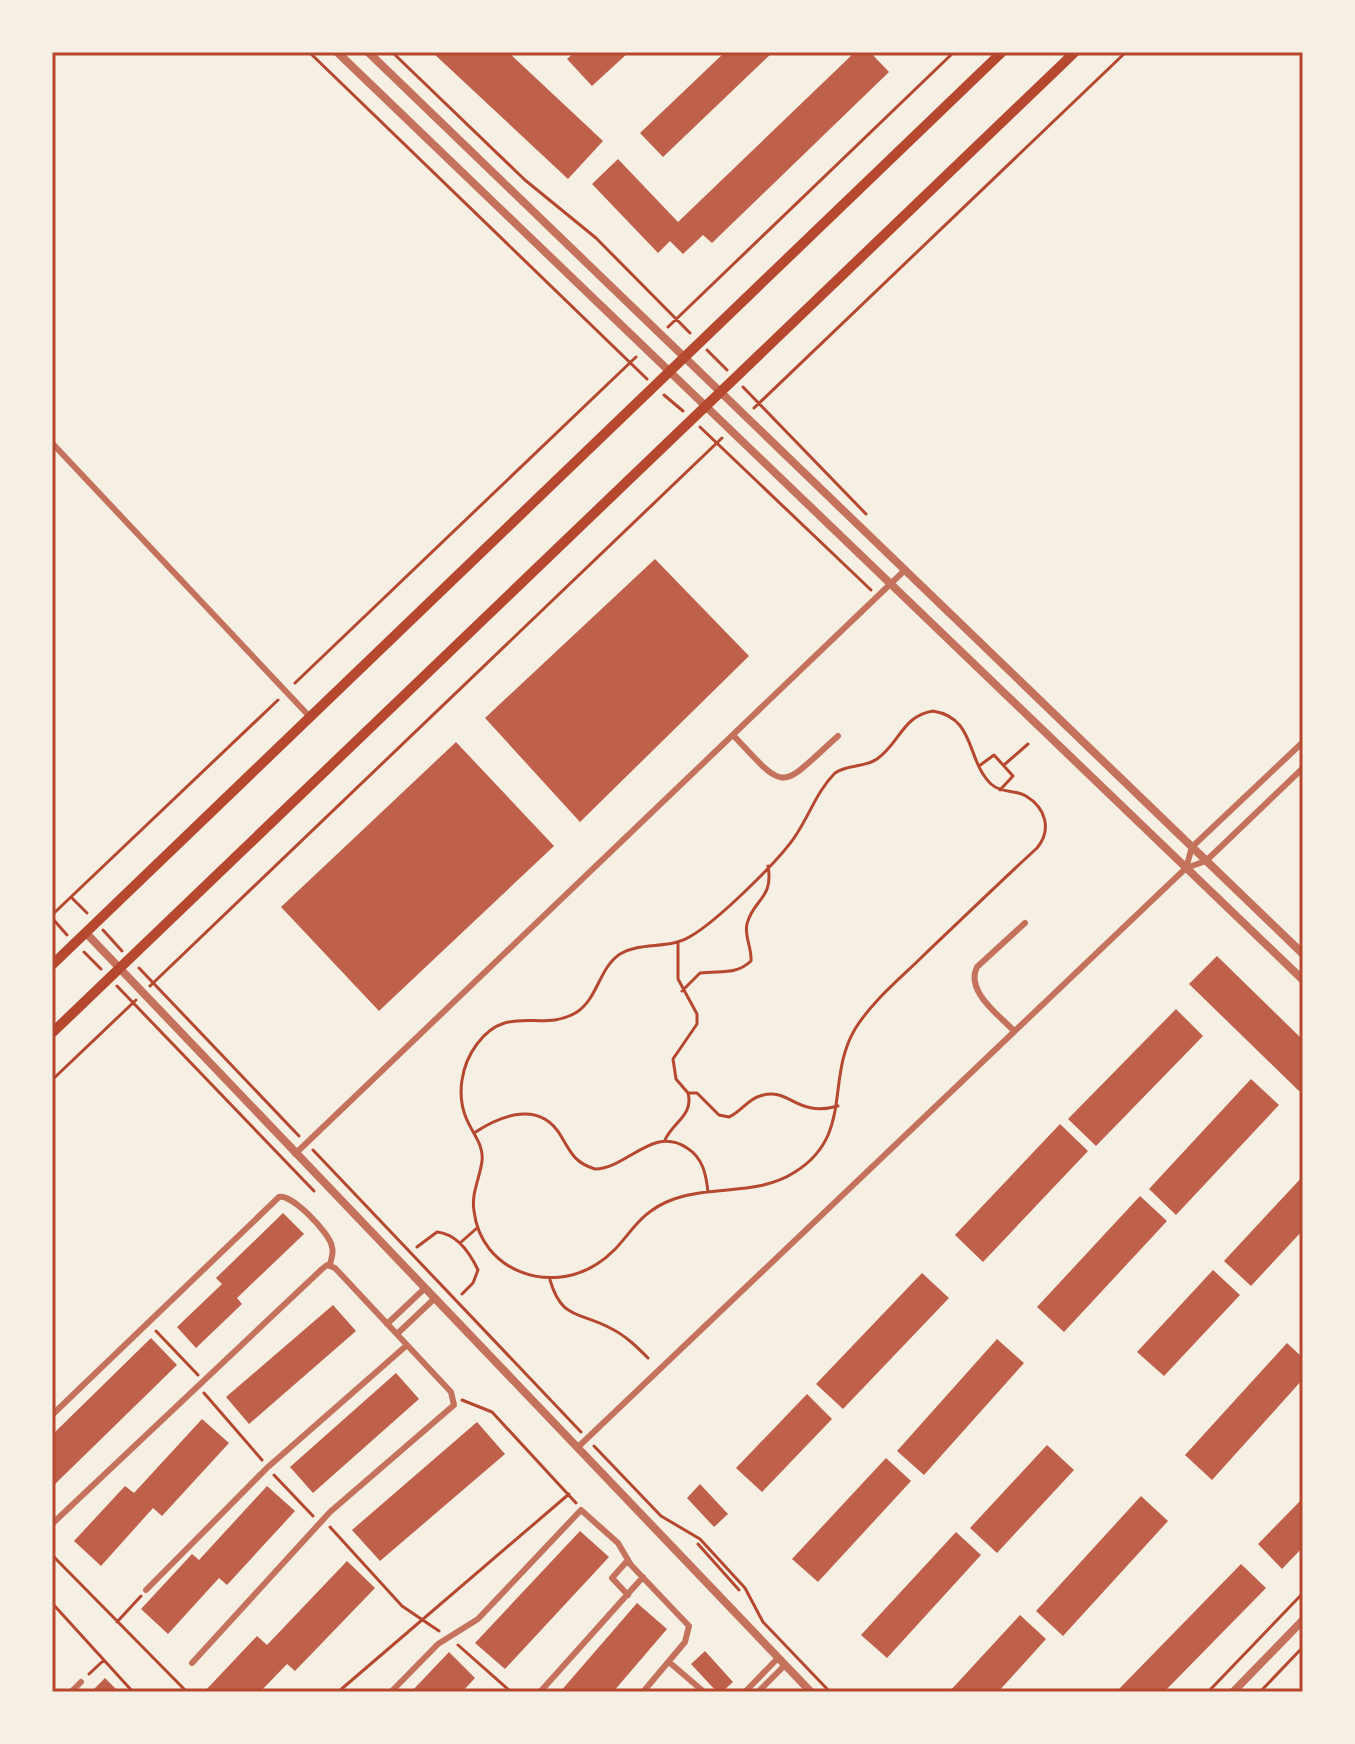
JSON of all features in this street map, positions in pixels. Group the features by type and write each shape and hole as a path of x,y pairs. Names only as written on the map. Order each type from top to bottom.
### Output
{"main road":[{"path":"52,965 1002,52"},
{"path":"52,1033 1075,52"}],"street":[{"path":"337,52 1303,980"},
{"path":"368,52 1303,954"},
{"path":"52,443 310,717"},
{"path":"295,1154 905,570"},
{"path":"733,735 771,775 782,779 795,775 838,736"},
{"path":"1186,868 1192,847 1303,742"},
{"path":"577,1448 1186,868 1206,861 1303,768"},
{"path":"1014,1031 978,991 973,975 977,967 1025,923"},
{"path":"86,933 811,1692"},
{"path":"52,1415 279,1197 294,1200 328,1237 333,1250 330,1265"},
{"path":"192,1663 321,1521 449,1411 454,1398 330,1265"},
{"path":"52,1524 322,1269 330,1265"},
{"path":"387,1324 424,1289"},
{"path":"397,1334 434,1299"},
{"path":"146,1590 268,1467 407,1345"},
{"path":"391,1692 438,1644 478,1619 576,1513 584,1511 618,1543 628,1560 689,1626 687,1639 643,1692"},
{"path":"628,1560 612,1577 628,1595"},
{"path":"540,1692 643,1577"},
{"path":"1233,1692 1303,1620"},
{"path":"745,1692 781,1661"},
{"path":"758,1692 781,1661"},
{"path":"669,1662 704,1692"},
{"path":"71,1692 81,1682"}],"path":[{"path":"309,52 737,462"},
{"path":"392,52 525,180 596,238 778,422"},
{"path":"698,297 954,52"},
{"path":"782,381 1126,52"},
{"path":"52,915 608,384"},
{"path":"177,961 690,469"},
{"path":"933,711 951,716 971,739 979,766 991,784 1000,790 1025,795 1038,807 1047,823 1044,838 863,1018 846,1049 838,1106 827,1138 804,1167 775,1183 675,1199 649,1211 599,1263 567,1277 550,1280 534,1277 505,1265 477,1228 473,1198 482,1161 481,1146 462,1103 463,1070 487,1034 510,1020 552,1021 567,1017 588,1002 619,955 638,947 678,943 701,929 794,838 819,793 835,773 880,757 903,726 916,716 933,711"},
{"path":"1004,765 1028,744"},
{"path":"979,766 993,755 1004,765 1013,778 1000,790"},
{"path":"682,991 700,973 730,973 742,970 751,961 746,928 749,918 766,896 768,866"},
{"path":"474,1133 506,1116 536,1115 560,1134 573,1157 595,1169 608,1169 649,1145 665,1140 687,1113 688,1093 673,1069 678,1050 688,1041 697,1024 697,1014 682,991 677,967 678,943"},
{"path":"173,1005 661,1516 700,1539 745,1588 763,1622 830,1692"},
{"path":"52,1080 114,1021"},
{"path":"688,1093 697,1093 719,1115 729,1117 761,1095 782,1095 806,1110 838,1106"},
{"path":"665,1140 694,1152 706,1176 708,1192"},
{"path":"460,1243 477,1228"},
{"path":"417,1247 437,1232 460,1243 478,1270 477,1278 462,1294"},
{"path":"550,1280 554,1296 568,1312 614,1329 648,1358"},
{"path":"454,1398 492,1412 584,1511"},
{"path":"338,1692 569,1494"},
{"path":"700,1546 739,1590"},
{"path":"52,1555 187,1692"},
{"path":"117,1622 146,1590"},
{"path":"1208,1692 1303,1593"},
{"path":"52,1603 133,1692"},
{"path":"1260,1692 1303,1647"},
{"path":"81,1682 104,1660"}],"building":[{"path":"432,52 508,52 603,141 568,179"},
{"path":"575,52 629,52 592,86 567,59"},
{"path":"725,52 773,52 663,157 640,133"},
{"path":"855,52 870,52 889,72 712,243 703,235 683,254 670,241 658,253 592,184 618,159 678,222"},
{"path":"655,559 749,656 580,822 485,718"},
{"path":"456,742 554,846 379,1011 281,907"},
{"path":"1217,956 1303,1040 1303,1087 1299,1091 1189,984"},
{"path":"1176,1009 1203,1036 1096,1146 1068,1119"},
{"path":"1251,1079 1279,1105 1176,1215 1149,1189"},
{"path":"1060,1124 1088,1151 983,1262 955,1235"},
{"path":"1303,1176 1303,1230 1251,1286 1224,1261"},
{"path":"1140,1196 1167,1221 1064,1332 1037,1307"},
{"path":"283,1213 304,1234 237,1298 242,1304 196,1348 177,1327 222,1284 216,1278"},
{"path":"1213,1270 1240,1295 1164,1376 1137,1352"},
{"path":"922,1273 949,1298 843,1409 816,1384"},
{"path":"333,1305 356,1331 249,1424 226,1397"},
{"path":"151,1338 177,1365 52,1487 52,1435"},
{"path":"997,1339 1024,1363 924,1475 897,1451"},
{"path":"1287,1343 1303,1358 1303,1379 1212,1480 1185,1455"},
{"path":"396,1373 419,1399 313,1493 290,1467"},
{"path":"807,1394 832,1419 762,1492 736,1468"},
{"path":"202,1419 229,1443 162,1516 153,1508 101,1566 74,1541 125,1486 134,1493"},
{"path":"477,1422 505,1454 380,1561 352,1530"},
{"path":"1047,1445 1074,1470 997,1553 970,1528"},
{"path":"886,1458 911,1481 818,1582 792,1559"},
{"path":"700,1484 728,1514 714,1527 687,1498"},
{"path":"267,1486 295,1511 227,1585 219,1578 168,1634 141,1609 192,1554 199,1560"},
{"path":"1141,1496 1168,1521 1063,1636 1036,1611"},
{"path":"1303,1498 1303,1547 1282,1569 1258,1544"},
{"path":"580,1531 609,1557 505,1669 475,1643"},
{"path":"956,1532 981,1555 887,1658 861,1635"},
{"path":"347,1561 375,1588 295,1671 287,1664 260,1692 204,1692 257,1636 267,1645"},
{"path":"1241,1564 1266,1588 1164,1692 1122,1692 1119,1689"},
{"path":"637,1603 667,1629 613,1692 560,1692"},
{"path":"1020,1615 1046,1639 998,1692 949,1692"},
{"path":"705,1651 733,1682 722,1692 717,1692 691,1664"},
{"path":"449,1652 475,1678 462,1692 411,1692"},
{"path":"105,1678 119,1692 91,1692"}]}
